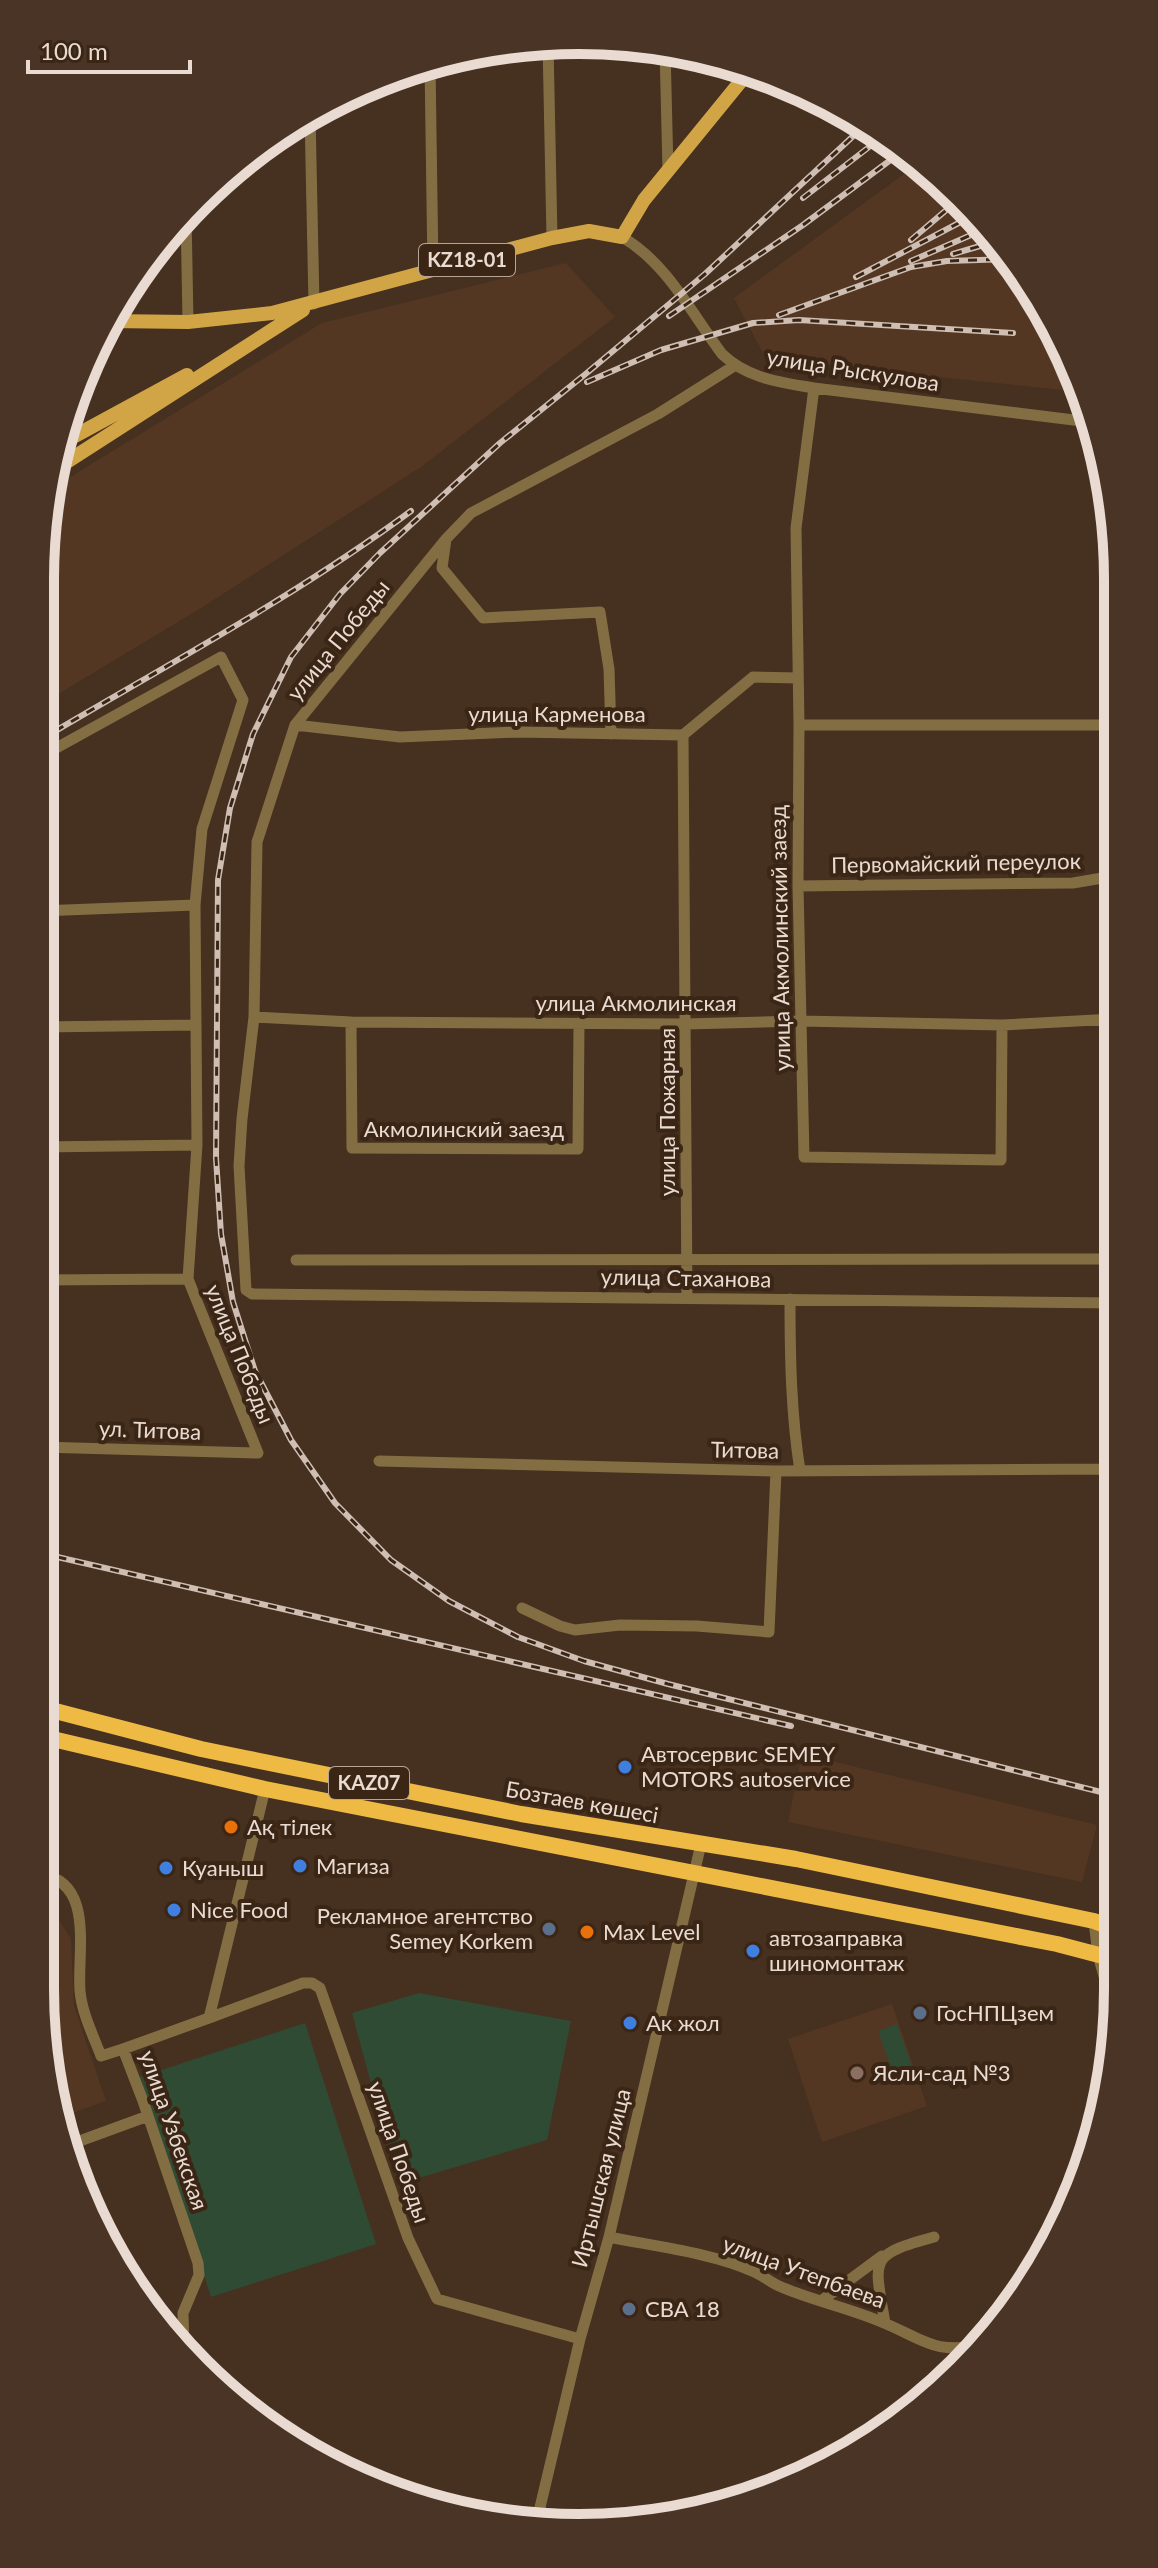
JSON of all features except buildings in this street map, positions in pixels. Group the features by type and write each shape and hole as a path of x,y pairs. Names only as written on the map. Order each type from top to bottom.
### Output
{"highway":[{"name":"Бозтаев көшесі","path":"54,1711 201,1749 521,1814 796,1859 1104,1925"},
{"name":"KAZ07","path":"54,1739 265,1789 1057,1944 1104,1956"}],"main road":[{"path":"622,237 644,200 742,80"},
{"name":"KZ18-01","path":"121,321 188,322 272,313 552,238 589,231 622,237"},
{"path":"68,461 314,304"},
{"path":"76,431 211,362 231,356"}],"street":[{"path":"548,55 552,238"},
{"path":"665,61 668,171"},
{"path":"430,76 433,269"},
{"path":"310,128 314,304"},
{"path":"186,231 188,322"},
{"name":"улица Рыскулова","path":"622,237 637,245 655,263 722,354 734,366 760,377 814,388 1079,421"},
{"name":"улица Победы","path":"256,1294 247,1293 246,1290 239,1166 254,1017 257,842 295,725 446,539 471,513 658,414 734,366"},
{"name":"улица Акмолинский заезд","path":"814,388 796,528 798,886 804,1157 1001,1160 1002,1025"},
{"path":"446,539 442,568 483,618 600,612 609,669 611,734"},
{"name":"улица Победы","path":"54,749 221,657 243,700 202,829 195,905 197,1145 188,1279 258,1453"},
{"path":"683,735 753,677 798,678"},
{"name":"улица Карменова","path":"295,725 400,737 518,732 683,735"},
{"path":"799,725 1104,725"},
{"name":"улица Пожарная","path":"683,735 687,1297"},
{"name":"Первомайский переулок","path":"798,886 1073,883 1104,878"},
{"path":"54,910 195,905"},
{"name":"улица Акмолинская","path":"254,1017 351,1022 686,1024 800,1021 1002,1025 1104,1019"},
{"name":"Акмолинский заезд","path":"351,1022 352,1148 578,1149 579,1023"},
{"path":"54,1027 196,1025"},
{"path":"54,1147 197,1145"},
{"path":"296,1260 1104,1259"},
{"path":"54,1280 188,1279"},
{"name":"улица Стаханова","path":"256,1294 1104,1303"},
{"path":"790,1299 792,1421 800,1471"},
{"name":"ул. Титова","path":"54,1447 258,1453"},
{"name":"Титова","path":"379,1461 776,1471 1104,1469"},
{"path":"522,1608 575,1630 620,1625 697,1626 769,1632 776,1471"},
{"path":"209,2018 265,1789"},
{"name":"Иртышская улица","path":"539,2512 580,2339 609,2237 701,1844"},
{"path":"54,1878 73,1893 79,1910 80,1994 101,2056 123,2049"},
{"path":"1094,1921 1104,1976"},
{"name":"улица Победы","path":"209,2018 303,1983 312,1983 320,1988 408,2238 437,2299 580,2339"},
{"name":"улица Узбекская","path":"184,2334 183,2313 199,2275 198,2263 123,2049 209,2018"},
{"path":"77,2142 148,2116"},
{"name":"улица Утепбаева","path":"609,2237 714,2259 751,2271 779,2286 885,2323 925,2343 961,2349"},
{"path":"821,2301 893,2248 934,2237"},
{"path":"884,2255 877,2277 885,2323"}],"shaded area":[{"path":"909,170 950,208 996,259 1034,317 1069,391 766,359 734,298"},
{"path":"566,263 615,317 421,467 201,608 54,697 55,545 63,481 322,323"},
{"path":"802,1754 1097,1825 1082,1882 788,1822"},
{"path":"54,1913 71,1939 74,2006 106,2101 69,2114 58,2058 55,2023"},
{"name":"Ясли-сад №3","path":"892,2004 927,2106 822,2142 788,2039"}],"green space":[{"path":"419,1993 571,2021 547,2140 398,2184 352,2013"},
{"path":"305,2023 376,2244 211,2297 140,2077"},
{"path":"897,2024 915,2075 896,2082 878,2031"}],"railway":[{"path":"856,133 705,274 500,443 380,553 340,594 291,657 253,734 230,808 218,880 216,1158 221,1234 233,1302 255,1371 291,1440 335,1503 391,1560 449,1601 518,1637 584,1661 1104,1793"},
{"path":"803,198 873,144"},
{"path":"669,316 803,225 893,158"},
{"path":"911,240 949,207"},
{"path":"856,277 962,221"},
{"path":"911,261 974,234"},
{"path":"953,254 984,245"},
{"path":"779,315 911,267 947,261 996,259"},
{"path":"587,382 661,350 753,323 799,320 1013,333"},
{"path":"54,732 275,602 411,511"},
{"path":"54,1556 791,1726"}],"place":[{"name":"Автосервис SEMEY MOTORS autoservice","path":"625,1767"},
{"name":"Ақ тілек","path":"231,1827"},
{"name":"Магиза","path":"300,1866"},
{"name":"Куаныш","path":"166,1868"},
{"name":"Nice Food","path":"174,1910"},
{"name":"Рекламное агентство Semey Korkem","path":"549,1929"},
{"name":"Max Level","path":"587,1932"},
{"name":"автозаправка шиномонтаж","path":"753,1951"},
{"name":"ГосНПЦзем","path":"920,2013"},
{"name":"Ак жол","path":"630,2023"},
{"name":"Ясли-сад №3","path":"857,2073"},
{"name":"СВА 18","path":"629,2309"}]}
